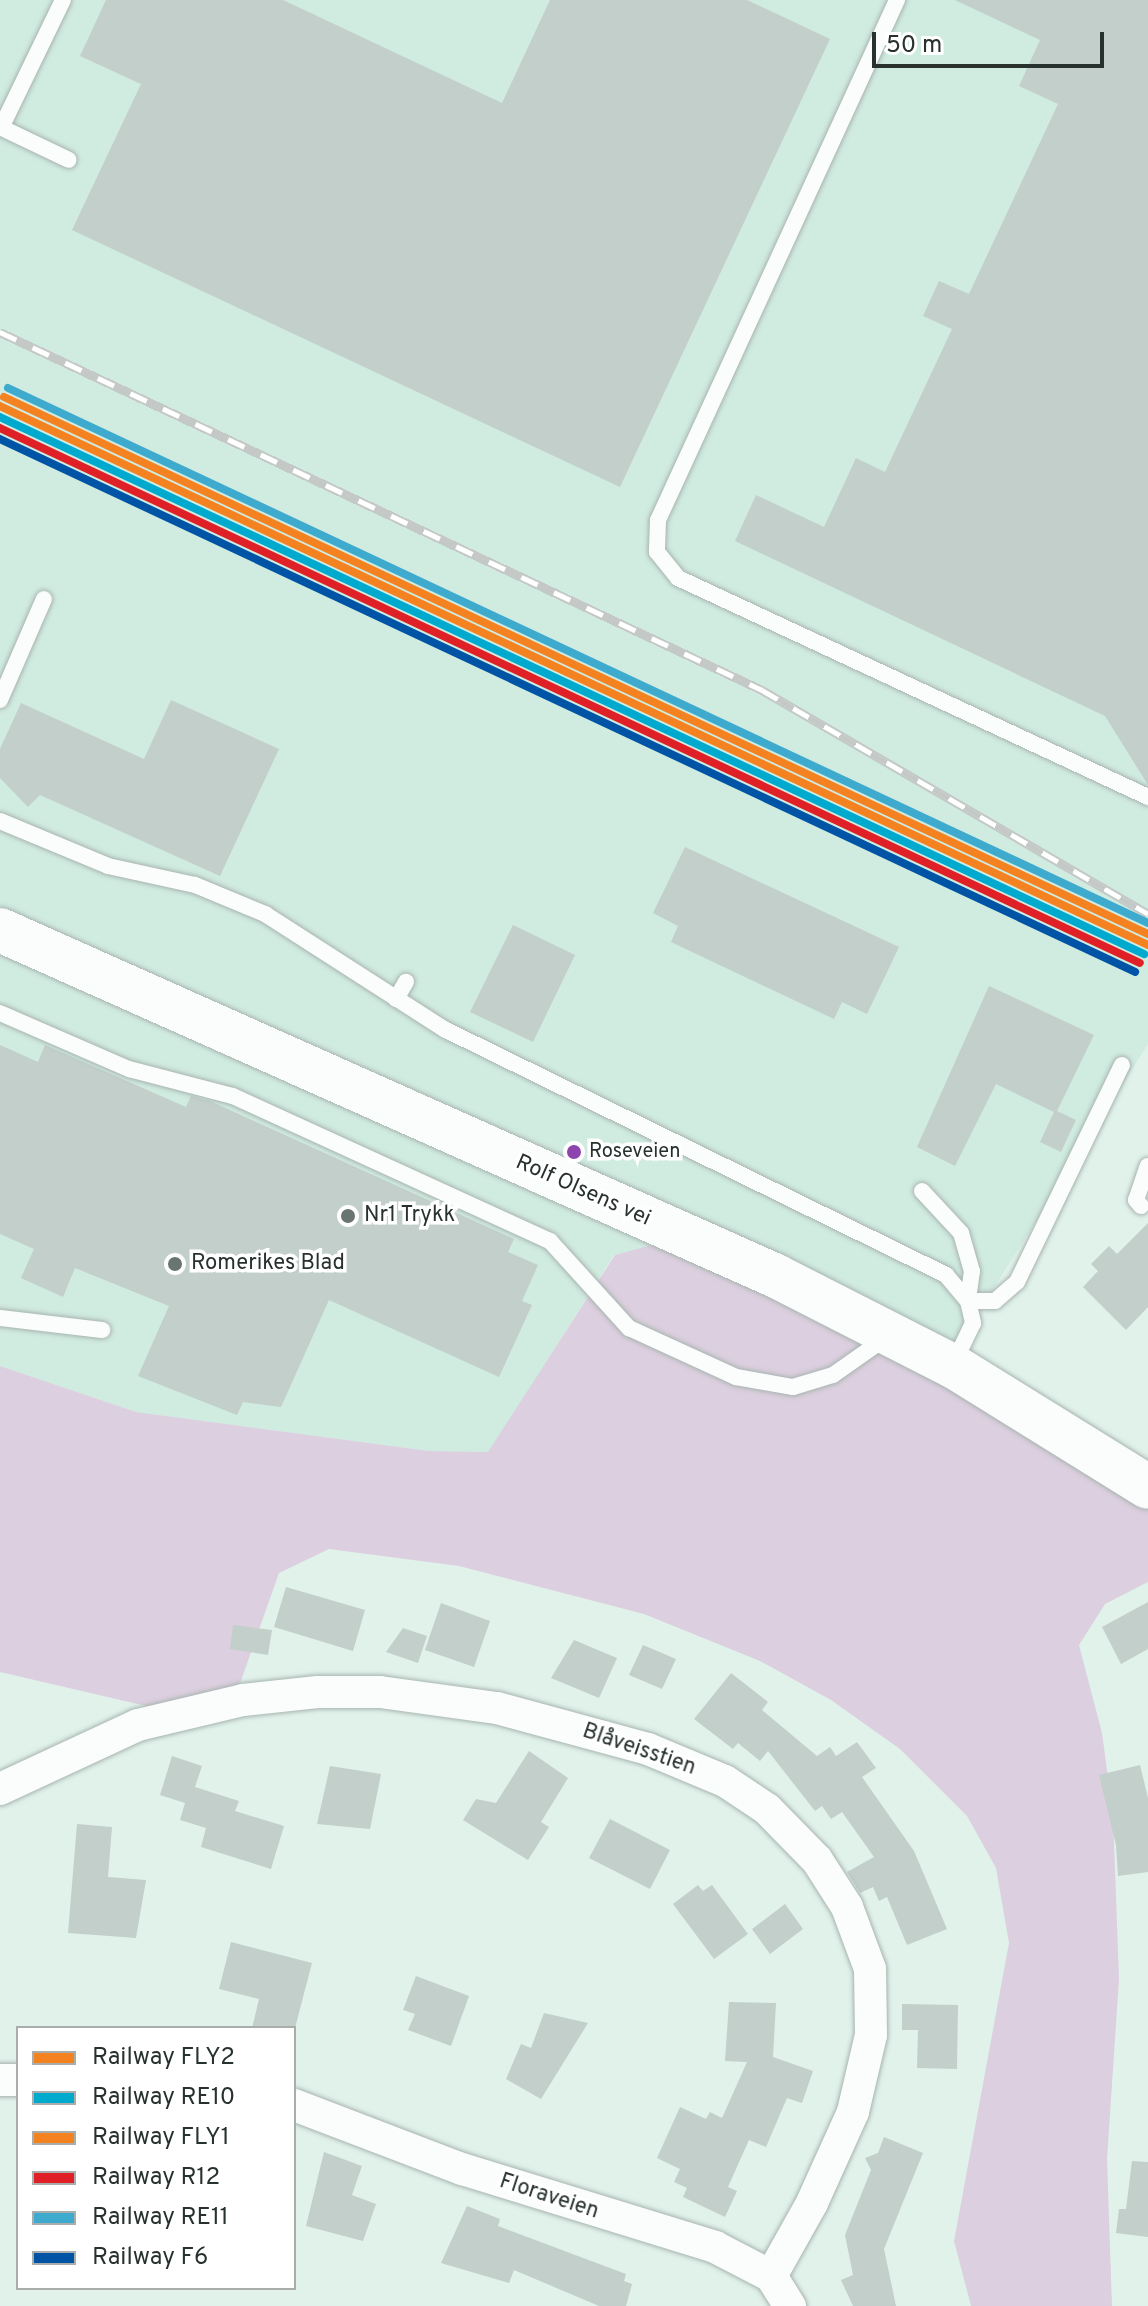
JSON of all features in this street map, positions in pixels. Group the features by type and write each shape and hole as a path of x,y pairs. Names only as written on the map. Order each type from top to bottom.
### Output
{"main road":[{"name":"Rolf Olsens vei","path":"0,930 776,1276 953,1366 1148,1487"}],"street":[{"name":"Blåveisstien","path":"0,1789 138,1725 243,1700 318,1692 380,1692 497,1708 648,1749 725,1781 767,1809 817,1860 847,1907 870,1969 871,2035 853,2112 812,2203 771,2276"},
{"name":"Floraveien","path":"296,2106 462,2169 715,2247 771,2276"},
{"path":"771,2276 790,2306"}],"lane":[{"path":"63,0 0,127 69,160"},
{"path":"897,0 658,520 657,552 678,578 1148,797"},
{"path":"0,700 44,599"},
{"path":"0,821 108,866 195,885 265,914 446,1030 946,1275 968,1301 995,1301 1017,1282 1122,1065"},
{"path":"396,999 406,982"},
{"path":"0,1013 129,1069 233,1096 550,1241 629,1328 736,1377 793,1387 833,1375 892,1334"},
{"path":"1141,1206 1136,1200 1148,1166"},
{"path":"922,1191 961,1233 972,1271 968,1301 973,1323 953,1366"},
{"path":"0,1318 102,1330"}],"shaded area":[{"path":"0,0 1148,0 1148,1044 938,1376 614,1255 489,1452 429,1451 136,1412 0,1366"},
{"path":"652,1245 679,1252 938,1376 1148,1505 1148,1582 1105,1604 1079,1645 1102,1733 1113,1814 1119,1979 1107,2159 1112,2306 971,2306 954,2241 1009,1943 996,1868 967,1816 900,1749 831,1700 760,1661 644,1614 459,1566 329,1549 279,1573 231,1709 172,1712 0,1672 0,1366 136,1412 429,1451 488,1452 615,1255"}],"building":[{"path":"106,0 283,0 502,103 550,0 747,0 830,39 620,487 72,230 141,84 80,56"},
{"path":"955,0 1148,0 1148,785 1105,716 735,541 756,495 824,527 856,458 885,472 952,329 923,316 939,281 969,294 1058,104 1019,86 1040,40"},
{"path":"171,700 279,749 220,876 40,795 28,807 0,778 0,749 21,703 144,759"},
{"path":"685,847 899,947 867,1014 842,1002 834,1019 671,942 678,926 653,913"},
{"path":"513,925 575,955 533,1042 470,1012"},
{"path":"989,986 1094,1035 1057,1111 1076,1120 1061,1152 1040,1142 1054,1112 996,1084 955,1166 917,1147"},
{"path":"0,1045 38,1062 45,1045 186,1107 191,1096 210,1101 514,1239 508,1252 538,1265 522,1301 532,1305 499,1377 329,1300 281,1407 243,1402 237,1415 138,1376 169,1306 75,1268 63,1297 21,1278 34,1249 0,1234"},
{"path":"1148,1223 1148,1307 1126,1330 1083,1287 1098,1271 1091,1264 1109,1246 1117,1254"},
{"path":"286,1587 365,1610 353,1651 274,1627"},
{"path":"1148,1602 1148,1649 1121,1664 1102,1627"},
{"path":"441,1603 490,1621 474,1667 425,1650"},
{"path":"233,1625 272,1630 268,1655 230,1649"},
{"path":"403,1628 427,1636 418,1663 386,1652"},
{"path":"574,1640 617,1658 599,1698 551,1678"},
{"path":"643,1645 676,1659 662,1689 629,1675"},
{"path":"731,1673 768,1702 762,1710 817,1756 830,1747 836,1756 857,1742 876,1768 862,1777 914,1851 947,1929 907,1945 887,1897 879,1901 873,1887 860,1893 847,1872 874,1857 842,1812 831,1819 822,1806 815,1811 768,1751 760,1761 738,1743 733,1749 694,1719"},
{"path":"529,1751 568,1778 541,1822 549,1827 528,1860 463,1820 476,1799 496,1803"},
{"path":"172,1756 202,1766 195,1787 239,1801 235,1811 284,1826 271,1869 201,1847 206,1828 180,1820 185,1803 160,1795"},
{"path":"1140,1765 1148,1798 1148,1872 1118,1876 1116,1845 1099,1775"},
{"path":"330,1766 381,1774 370,1829 317,1824"},
{"path":"610,1819 670,1850 650,1889 589,1858"},
{"path":"77,1824 112,1827 108,1877 146,1880 136,1938 68,1933"},
{"path":"698,1885 703,1891 712,1885 748,1934 714,1959 673,1904"},
{"path":"785,1904 803,1929 770,1954 752,1929"},
{"path":"231,1942 312,1963 296,2026 252,2026 259,1999 219,1989"},
{"path":"416,1976 469,1996 451,2046 408,2030 415,2014 403,2010"},
{"path":"729,2002 776,2003 773,2057 813,2071 802,2103 787,2098 766,2147 749,2140 728,2187 737,2191 725,2217 683,2197 687,2188 674,2182 680,2169 657,2158 680,2107 706,2119 710,2112 722,2118 747,2062 725,2061"},
{"path":"902,2004 958,2005 957,2069 917,2068 918,2030 902,2030"},
{"path":"544,2013 588,2023 541,2099 506,2079 521,2044 531,2048"},
{"path":"884,2137 923,2153 884,2249 896,2306 853,2306 841,2280 853,2275 845,2235 871,2170 865,2158 878,2153"},
{"path":"324,2152 362,2166 352,2195 376,2204 363,2241 306,2226"},
{"path":"1132,2161 1148,2162 1148,2237 1116,2233 1119,2209 1126,2209"},
{"path":"467,2206 500,2219 498,2226 626,2274 624,2281 632,2284 626,2306 599,2306 514,2270 509,2283 441,2263"}],"railway":[{"path":"0,332 762,690 1148,914"}],"rail line":[{"name":"RE11","path":"8,388 1148,923"},
{"name":"FLY1","path":"4,397 1148,934"},
{"name":"FLY2","path":"0,406 1148,945"},
{"name":"RE10","path":"0,417 1144,954"},
{"name":"R12","path":"0,428 1140,963"},
{"name":"F6","path":"0,439 1135,972"}],"place":[{"name":"Roseveien","path":"574,1152"},
{"name":"Nr1 Trykk","path":"348,1216"},
{"name":"Romerikes Blad","path":"175,1264"}]}
